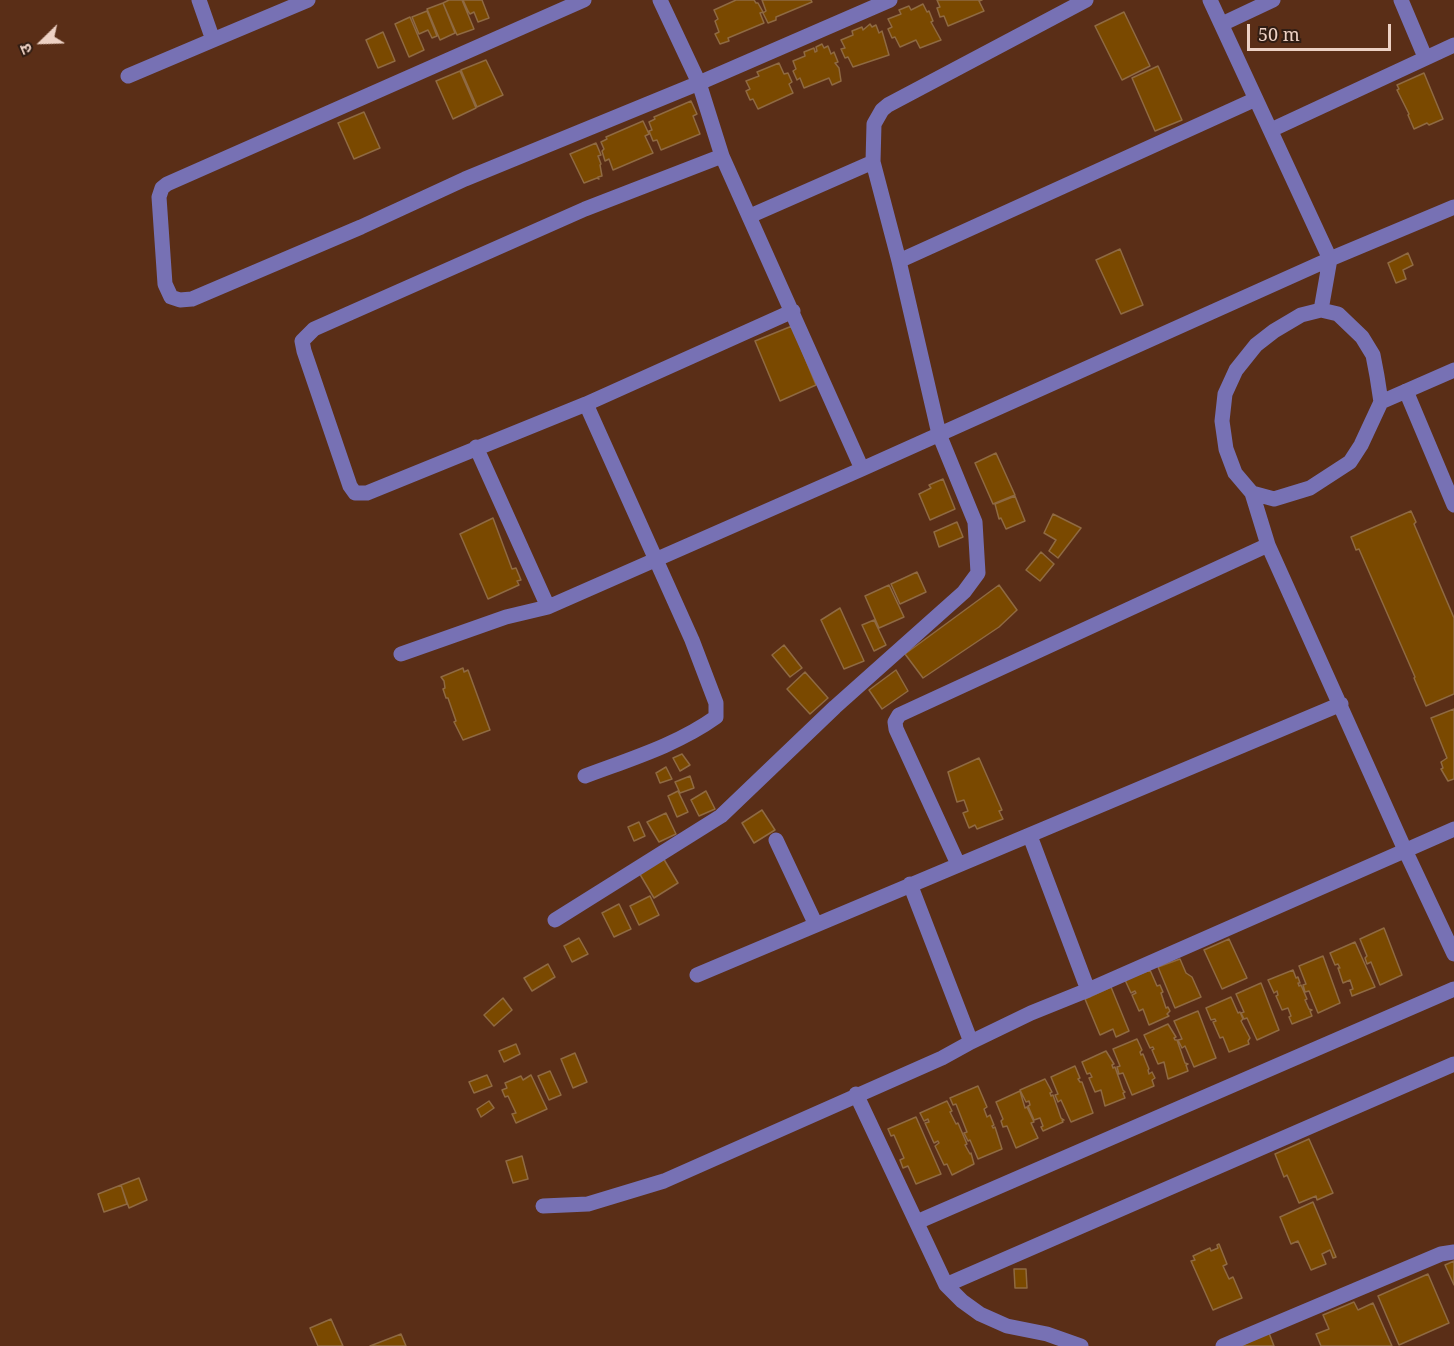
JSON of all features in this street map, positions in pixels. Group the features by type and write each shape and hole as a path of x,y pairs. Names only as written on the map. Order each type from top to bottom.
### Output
{"street":[{"path":"199,0 213,40"},
{"path":"128,76 308,0"},
{"path":"584,0 167,184 162,188 159,197 165,284 171,297 180,300 192,298 361,227 465,179 699,83 890,0"},
{"path":"660,0 699,83 722,156 862,470"},
{"path":"555,920 721,816 835,707 964,592 978,573 975,522 939,434 899,261 873,162 873,124 888,105 1086,0"},
{"path":"1210,0 1330,259 1321,310"},
{"path":"1222,24 1273,0"},
{"path":"1401,0 1425,57"},
{"path":"1271,130 1454,45"},
{"path":"899,261 1256,99"},
{"path":"722,156 574,214 314,328 302,341 304,351 350,486 355,493 367,493 586,404 793,311"},
{"path":"750,216 873,162"},
{"path":"401,654 506,617 548,607 862,470 1330,259 1454,207"},
{"path":"1252,493 1274,499 1310,488 1350,462 1361,445 1381,402 1373,355 1362,337 1338,314 1321,310 1301,315 1256,345 1236,370 1225,394 1222,421 1226,449 1234,473 1252,493 1269,545 1454,954"},
{"path":"1381,402 1454,370"},
{"path":"1406,391 1454,505"},
{"path":"585,776 684,737 716,717 716,703 700,661 586,404"},
{"path":"476,447 548,607"},
{"path":"958,864 896,729 895,722 899,715 1269,545"},
{"path":"697,975 1341,704"},
{"path":"543,1206 588,1204 664,1181 856,1094 942,1058 1031,1013 1454,829"},
{"path":"1030,836 1088,990"},
{"path":"776,840 816,924"},
{"path":"910,884 971,1042"},
{"path":"917,1222 1454,989"},
{"path":"946,1285 1454,1064"},
{"path":"856,1094 946,1285 980,1314 1007,1326 1047,1334 1081,1346"},
{"path":"1223,1346 1441,1254 1454,1252"}],"building":[{"path":"449,0 462,0 474,29 457,35 443,3"},
{"path":"463,0 482,0 489,18 478,22 474,12 470,14"},
{"path":"736,0 754,0 758,3 763,12 760,13 764,23 728,38 729,41 720,44 715,34 719,32 715,21 718,19 714,10"},
{"path":"762,0 811,0 812,2 776,17 776,20 768,23 763,13 766,11"},
{"path":"937,0 982,0 979,1 984,11 948,26 944,16 940,17"},
{"path":"443,3 455,33 440,40 427,9"},
{"path":"923,4 927,12 929,11 933,21 931,22 941,40 920,48 916,40 900,47 888,29 892,27 888,19 901,14 899,10 909,6 911,10"},
{"path":"427,11 437,36 432,38 428,30 419,34 412,17"},
{"path":"1124,12 1150,66 1122,80 1095,26"},
{"path":"410,17 424,50 409,57 395,24"},
{"path":"870,24 872,27 876,25 879,33 882,31 889,55 853,67 841,49 845,48 841,40 853,35 852,31 862,27 863,30"},
{"path":"383,32 395,61 378,68 366,40"},
{"path":"822,44 824,48 828,46 831,54 834,52 841,81 832,85 829,78 804,88 800,78 797,80 793,71 796,69 793,61 805,56 804,52 814,48 815,52 817,51 816,47"},
{"path":"486,60 503,95 477,107 461,70"},
{"path":"779,63 784,74 788,73 793,93 758,109 746,91 750,89 746,81 759,76 757,72"},
{"path":"1158,66 1182,120 1155,131 1132,78"},
{"path":"460,71 476,108 453,119 436,81"},
{"path":"1424,73 1443,119 1414,129 1397,90 1399,89 1397,85"},
{"path":"691,101 697,114 693,116 700,134 661,150 657,140 653,141 649,131 652,130 649,122 655,119 654,117"},
{"path":"364,112 380,148 354,159 338,123"},
{"path":"643,121 649,134 645,136 653,153 613,170 609,159 605,161 601,142 607,139 606,137"},
{"path":"596,143 601,155 598,156 602,176 584,183 570,154"},
{"path":"1120,249 1143,305 1121,314 1096,260"},
{"path":"1408,253 1413,265 1403,270 1406,279 1396,283 1388,263"},
{"path":"792,326 816,385 780,401 755,341"},
{"path":"996,453 1015,495 993,504 975,463"},
{"path":"943,479 955,509 930,520 919,494 931,488 929,485"},
{"path":"1015,496 1025,521 1006,529 1001,518 999,519 995,504"},
{"path":"1411,511 1416,522 1414,524 1454,618 1454,694 1426,706 1359,549 1356,550 1351,537"},
{"path":"1053,514 1081,528 1058,558 1049,551 1056,540 1044,533"},
{"path":"493,518 512,569 516,568 521,580 517,581 519,585 488,599 460,534"},
{"path":"957,522 963,537 939,547 934,532"},
{"path":"1041,552 1054,564 1040,581 1026,570"},
{"path":"917,572 926,592 900,604 891,584"},
{"path":"889,585 904,617 879,628 865,596"},
{"path":"999,585 1017,610 999,627 923,678 905,654"},
{"path":"840,608 864,661 844,669 821,620"},
{"path":"874,620 886,645 874,651 862,625"},
{"path":"784,645 802,668 790,677 772,655"},
{"path":"463,668 464,672 468,670 490,730 463,740 454,722 456,721 448,698 446,698 443,689 445,688 444,681 441,677"},
{"path":"896,670 908,691 882,709 869,690"},
{"path":"805,672 828,698 810,714 787,689"},
{"path":"1454,709 1454,779 1448,781 1441,769 1443,768 1441,762 1447,758 1431,718"},
{"path":"682,754 690,765 680,771 673,758"},
{"path":"979,758 1002,810 999,811 1003,819 977,829 975,825 969,828 963,813 968,811 964,800 957,802 948,772"},
{"path":"666,767 672,779 660,783 656,773"},
{"path":"690,776 694,788 680,793 675,782"},
{"path":"678,791 688,812 677,817 668,796"},
{"path":"706,791 715,809 699,816 691,800"},
{"path":"762,810 775,830 754,843 742,823"},
{"path":"666,813 676,834 659,842 647,822"},
{"path":"639,822 645,836 634,841 628,827"},
{"path":"662,856 678,883 654,898 638,871"},
{"path":"650,896 659,915 639,925 630,906"},
{"path":"619,904 631,929 614,937 602,913"},
{"path":"1384,928 1402,975 1380,985 1371,962 1367,964 1365,958 1367,956 1360,939"},
{"path":"579,938 588,954 572,962 564,946"},
{"path":"1229,939 1247,978 1222,989 1204,950"},
{"path":"1355,942 1375,987 1352,996 1350,990 1353,989 1350,980 1343,983 1338,968 1340,968 1338,964 1335,965 1330,953"},
{"path":"1323,956 1340,1003 1318,1013 1309,991 1305,992 1303,985 1306,984 1299,966"},
{"path":"1180,959 1201,997 1175,1008 1158,967"},
{"path":"548,964 555,977 532,991 524,978"},
{"path":"1150,970 1157,986 1160,985 1166,1008 1168,1007 1170,1011 1167,1014 1169,1016 1149,1025 1143,1009 1139,1011 1132,995 1136,993 1135,991 1131,993 1125,980"},
{"path":"1293,970 1296,978 1298,977 1299,986 1301,985 1309,1009 1312,1010 1310,1011 1312,1016 1292,1024 1288,1008 1282,1010 1276,996 1277,991 1274,993 1268,980"},
{"path":"1261,983 1279,1030 1257,1040 1247,1018 1244,1019 1241,1013 1244,1012 1236,994"},
{"path":"1111,987 1129,1031 1116,1037 1113,1029 1100,1035 1085,999"},
{"path":"1231,997 1238,1013 1240,1012 1243,1019 1241,1021 1250,1038 1249,1044 1229,1052 1213,1022 1216,1021 1215,1019 1211,1020 1206,1008"},
{"path":"503,998 512,1010 494,1026 484,1015"},
{"path":"1198,1011 1216,1058 1194,1067 1185,1046 1182,1048 1178,1040 1182,1039 1174,1021"},
{"path":"1168,1024 1176,1037 1174,1038 1177,1040 1185,1063 1188,1064 1186,1065 1188,1071 1168,1079 1164,1062 1158,1064 1152,1050 1154,1049 1150,1048 1144,1035"},
{"path":"1137,1039 1149,1074 1152,1072 1155,1078 1152,1080 1154,1086 1132,1095 1123,1073 1119,1074 1117,1067 1120,1066 1113,1049"},
{"path":"516,1044 520,1054 504,1062 499,1051"},
{"path":"1106,1051 1114,1064 1112,1065 1113,1068 1115,1067 1125,1092 1123,1093 1125,1098 1105,1106 1101,1090 1095,1092 1089,1078 1092,1077 1090,1073 1087,1074 1082,1062"},
{"path":"575,1053 587,1082 573,1088 561,1059"},
{"path":"1075,1066 1080,1078 1078,1079 1082,1082 1093,1113 1071,1122 1061,1100 1058,1102 1055,1095 1058,1094 1051,1077"},
{"path":"550,1071 561,1095 549,1100 538,1076"},
{"path":"487,1075 492,1086 474,1093 469,1082"},
{"path":"531,1075 547,1109 516,1123 512,1114 516,1113 508,1096 505,1097 502,1090 507,1088 505,1083 521,1076 523,1080"},
{"path":"1045,1079 1061,1118 1064,1120 1043,1131 1040,1118 1034,1120 1028,1106 1029,1101 1026,1102 1020,1090"},
{"path":"978,1086 987,1107 984,1109 987,1117 990,1115 1002,1149 978,1159 970,1140 968,1141 964,1133 967,1132 956,1104 953,1105 950,1098"},
{"path":"1020,1091 1025,1108 1027,1107 1034,1122 1031,1123 1038,1138 1016,1148 1007,1126 1003,1127 1001,1121 1003,1119 996,1102"},
{"path":"489,1101 494,1108 481,1117 477,1109"},
{"path":"947,1101 974,1164 952,1175 947,1164 944,1165 935,1146 939,1143 938,1141 934,1143 925,1123 929,1122 928,1119 924,1121 920,1113"},
{"path":"916,1117 941,1174 916,1184 908,1166 903,1168 900,1160 904,1158 894,1135 891,1136 888,1129"},
{"path":"1309,1139 1333,1193 1317,1200 1316,1196 1299,1203 1287,1175 1284,1177 1275,1154"},
{"path":"522,1156 528,1179 513,1183 506,1161"},
{"path":"139,1178 147,1200 129,1208 121,1185"},
{"path":"121,1185 127,1204 104,1212 98,1194"},
{"path":"1313,1202 1336,1257 1333,1258 1330,1250 1322,1254 1326,1264 1311,1270 1298,1241 1291,1244 1280,1217"},
{"path":"1219,1244 1227,1264 1223,1266 1229,1279 1233,1277 1242,1298 1213,1310 1191,1261 1195,1260 1193,1256 1210,1248 1211,1251 1218,1248"},
{"path":"1454,1261 1454,1285 1445,1265"},
{"path":"1014,1269 1026,1269 1027,1288 1015,1288"},
{"path":"1428,1274 1449,1323 1399,1345 1378,1296"},
{"path":"1354,1302 1358,1310 1373,1303 1392,1346 1321,1346 1316,1334 1329,1329 1323,1315"},
{"path":"331,1319 343,1346 318,1346 310,1328"},
{"path":"1269,1333 1274,1346 1240,1346"},
{"path":"401,1334 406,1346 370,1346"}]}
